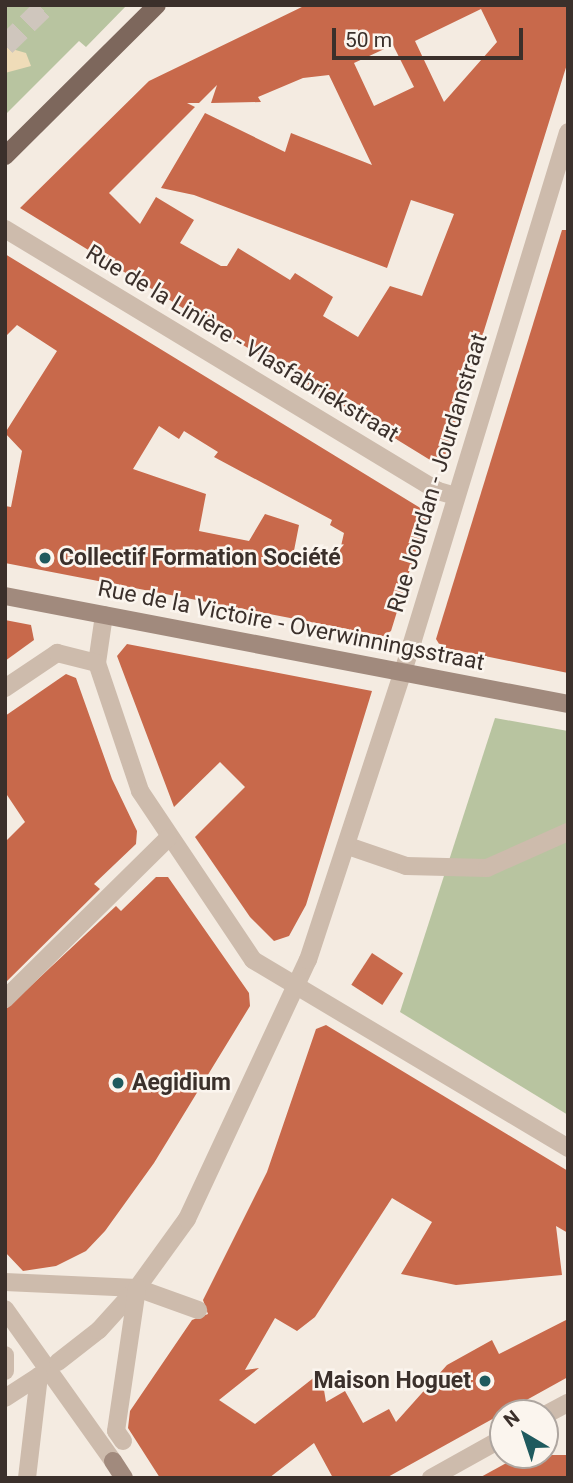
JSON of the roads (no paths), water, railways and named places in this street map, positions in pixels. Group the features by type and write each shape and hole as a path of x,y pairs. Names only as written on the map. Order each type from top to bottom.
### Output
{"main road":[{"path":"5,156 157,5"}],"street":[{"name":"Rue Jourdan - Jourdanstraat","path":"58,1362 99,1330 137,1288 187,1219 296,985 348,846 568,132"},
{"name":"Rue de la Linière - Vlasfabriekstraat","path":"5,229 438,491 455,496"},
{"name":"Rue de la Victoire - Overwinningsstraat","path":"5,596 568,704"},
{"path":"104,615 97,663 140,791 168,838 253,960 568,1148"},
{"path":"5,688 57,653 97,663"},
{"path":"348,846 406,866 487,868 568,832"},
{"path":"5,999 168,838"},
{"path":"5,1282 137,1288 198,1310"},
{"path":"124,1441 116,1431 137,1288"},
{"path":"8,1318 124,1478"},
{"path":"5,1355 5,1371"},
{"path":"5,1398 40,1376 27,1478"},
{"path":"431,1478 489,1446"}],"tunnel":[{"path":"5,45 46,5"}],"place":[{"name":"Collectif Formation Société","path":"45,558"},
{"name":"Aegidium","path":"118,1083"},
{"name":"Maison Hoguet","path":"485,1381"}]}
